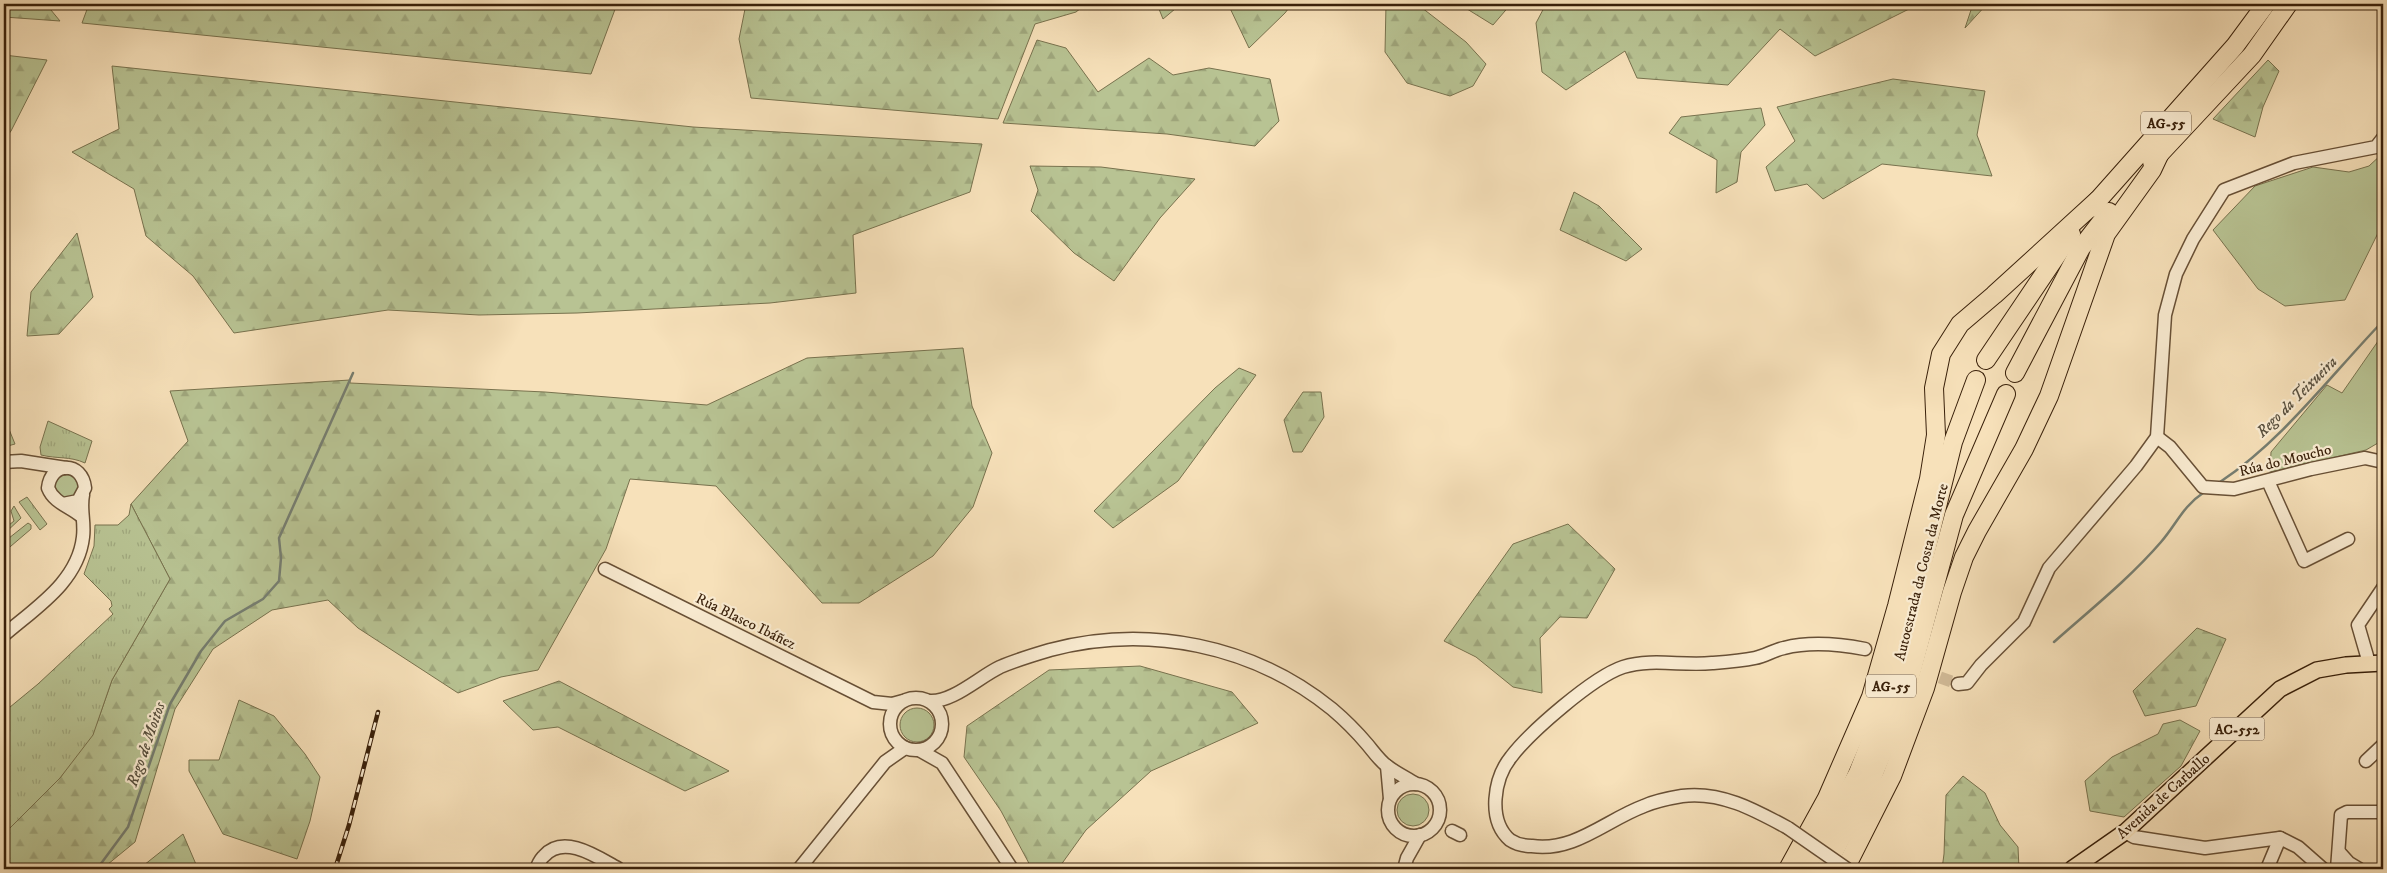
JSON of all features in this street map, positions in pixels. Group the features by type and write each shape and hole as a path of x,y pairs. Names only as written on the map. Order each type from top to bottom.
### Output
{"highway":[{"name":"AG-55","path":"1986,360 2075,228 2235,46 2266,4"},
{"name":"AG-55","path":"2015,373 2081,248 2120,198 2252,55 2288,4"},
{"path":"1846,869 1892,776 1925,688 1952,592 1964,557 2024,449 2049,396 2106,234 2152,170 2160,153"},
{"path":"1788,869 1828,798 1871,697 1892,624 1929,479 1936,435 1934,388 1941,354 1960,324 2098,200"},
{"name":"Autoestrada da Costa da Morte","path":"1805,869 1858,773 1884,709 1908,626 1954,442 1976,380"},
{"name":"Autoestrada da Costa da Morte","path":"1824,869 1869,784 1903,703 1954,515 2006,394"}],"main road":[{"name":"Avenida de Carballo","path":"2072,869 2125,832 2280,689 2317,670 2376,663"}],"street":[{"path":"1958,684 1968,683 1980,665 2024,622 2049,568 2136,466 2156,437 2164,315 2176,274 2193,239 2224,190 2294,163 2376,147 2383,138"},
{"name":"Rúa do Moucho","path":"2156,437 2170,447 2203,487 2234,489 2365,458 2383,462"},
{"path":"4,462 21,461 74,469 84,480 81,516 83,535 74,567 65,580 4,635"},
{"path":"36,464 49,481"},
{"path":"66,468 59,469 49,481 48,488 51,496 81,516"},
{"path":"2268,480 2304,561 2348,539"},
{"path":"63,504 78,501 83,495"},
{"name":"Rúa Blasco Ibáñez","path":"605,569 873,702 892,704 903,701"},
{"path":"2376,663 2358,625 2383,588"},
{"path":"885,762 892,734 892,713 903,701 916,698 936,701 952,696 1000,668 1052,650 1086,642 1126,638 1188,642 1220,650 1255,663 1307,691 1354,729 1386,766 1416,784 1429,789 1439,806 1435,824 1428,832 1420,835 1405,834 1392,824 1388,807 1390,799 1386,766"},
{"path":"1846,869 1788,828 1751,808 1717,797 1683,796 1644,805 1572,843 1544,848 1524,846 1511,840 1502,829 1497,816 1496,798 1500,778 1510,758 1529,737 1594,682 1623,667 1654,662 1719,662 1755,658 1784,648 1815,644 1840,644 1865,649"},
{"path":"941,718 952,696"},
{"path":"919,750 931,745 938,737 942,727 937,709 929,701"},
{"name":"Rúa Blasco Ibáñez","path":"873,702 885,716 892,734"},
{"path":"892,734 905,748 919,750 942,764 1012,869"},
{"path":"938,737 942,764"},
{"path":"2366,761 2383,745"},
{"path":"799,869 885,762 905,748"},
{"path":"1390,799 1401,788 1416,784"},
{"path":"2337,869 2340,853 2341,815 2347,812 2383,812"},
{"path":"2125,832 2134,837 2205,848 2280,838 2298,847 2323,869"},
{"path":"1405,834 1406,864"},
{"path":"1406,864 1420,835"},
{"path":"2266,869 2280,838"},
{"path":"536,869 544,855 558,848 570,846 587,852 619,869"},
{"path":"2340,853 2348,863 2359,869"}],"green space":[{"path":"4,4 46,4 60,21 4,17"},
{"path":"89,4 617,4 591,74 82,23"},
{"path":"746,4 1086,4 1076,12 1035,24 998,119 751,98 739,39"},
{"path":"1157,4 1181,4 1163,19"},
{"path":"1228,4 1292,4 1249,48"},
{"path":"1386,4 1417,4 1466,42 1486,64 1473,86 1450,96 1407,83 1385,52"},
{"path":"1459,4 1511,4 1493,25"},
{"path":"1546,4 1586,4 1597,8 1596,4 1914,4 1913,7 1815,56 1780,29 1728,85 1637,78 1625,51 1566,90 1542,72 1536,23"},
{"path":"1973,4 1987,4 1965,28"},
{"path":"1037,40 1066,48 1098,92 1149,58 1173,75 1209,68 1270,79 1279,121 1255,146 1167,134 1003,123"},
{"path":"4,55 47,60 11,131 4,140"},
{"path":"2268,60 2279,71 2263,107 2255,137 2213,119"},
{"path":"112,66 693,127 982,144 970,192 853,235 856,293 770,303 577,313 479,315 388,310 234,333 193,276 146,236 134,189 72,152 119,129"},
{"path":"1893,79 1985,91 1977,135 1992,176 1882,164 1823,199 1807,184 1775,191 1766,167 1795,141 1777,107"},
{"path":"1761,108 1765,125 1741,152 1737,182 1716,193 1717,160 1669,133 1681,117"},
{"path":"2383,153 2383,235 2378,233 2345,300 2285,306 2258,289 2213,230 2255,186 2313,167 2349,172 2369,166"},
{"path":"1030,166 1101,167 1195,179 1160,218 1114,281 1074,253 1031,211 1038,190"},
{"path":"1574,192 1599,206 1642,249 1626,261 1560,230"},
{"path":"77,233 93,297 59,334 27,336 31,292"},
{"path":"2383,334 2383,440 2366,450 2270,472 2271,452 2327,385 2342,393"},
{"path":"963,348 972,406 992,453 973,507 933,556 859,603 822,603 716,486 630,479 606,549 538,670 501,677 458,693 358,628 328,600 272,610 213,649 175,709 135,842 102,869 4,869 4,834 60,778 97,723 112,680 170,579 131,504 188,441 170,391 350,380 350,383 545,392 707,405 807,358"},
{"path":"1239,368 1256,375 1178,481 1113,528 1094,511 1215,388"},
{"path":"1303,392 1321,392 1324,417 1302,452 1293,452 1284,420"},
{"path":"4,417 15,444 4,447"},
{"path":"48,421 92,441 85,463 74,459 41,455 40,447"},
{"path":"67,474 76,477 79,486 76,495 67,498 58,495 55,486 58,477"},
{"path":"27,497 47,524 40,530 19,502"},
{"path":"131,504 170,579 112,680 93,735 60,778 4,834 4,712 38,684 113,614 109,609 112,606 111,601 84,574 94,546 95,525 118,525 129,515"},
{"path":"14,506 21,518 4,534 4,529 14,521 11,511"},
{"path":"28,523 31,525 31,529 4,552 4,542"},
{"path":"1568,524 1615,569 1587,618 1560,617 1540,638 1542,693 1513,687 1476,657 1444,641 1513,544"},
{"path":"2197,628 2226,639 2196,706 2145,716 2133,691"},
{"path":"1140,666 1232,692 1258,723 1151,771 1086,830 1058,869 1032,869 1001,811 964,757 967,726 1049,670"},
{"path":"559,681 729,771 685,791 558,727 533,730 503,701"},
{"path":"239,700 274,716 305,754 320,777 310,821 297,859 223,834 189,771 189,760 219,760"},
{"path":"917,708 929,713 934,725 929,737 917,742 905,737 900,725 905,713"},
{"path":"2180,720 2200,731 2181,766 2124,817 2090,811 2085,781 2112,757 2158,734 2163,724"},
{"path":"1963,776 1985,793 2000,825 2018,847 2019,869 1942,869 1946,795"},
{"path":"1413,794 1424,799 1429,810 1424,821 1413,826 1402,821 1397,810 1402,799"},
{"path":"183,834 198,869 139,869"}],"waterway":[{"name":"Rego da Teixueira","path":"2220,482 2265,447 2286,427 2383,321"},
{"name":"Rego de Moitos","path":"97,869 128,827 170,704 201,651 225,621 263,599 279,581 281,558 279,538 353,373"},
{"name":"Rego da Teixueira","path":"2054,642 2136,569 2166,536 2190,504 2203,493"}],"tunnel":[{"path":"1923,671 1958,684"}],"railway":[{"path":"335,869 349,825 378,712"}]}
